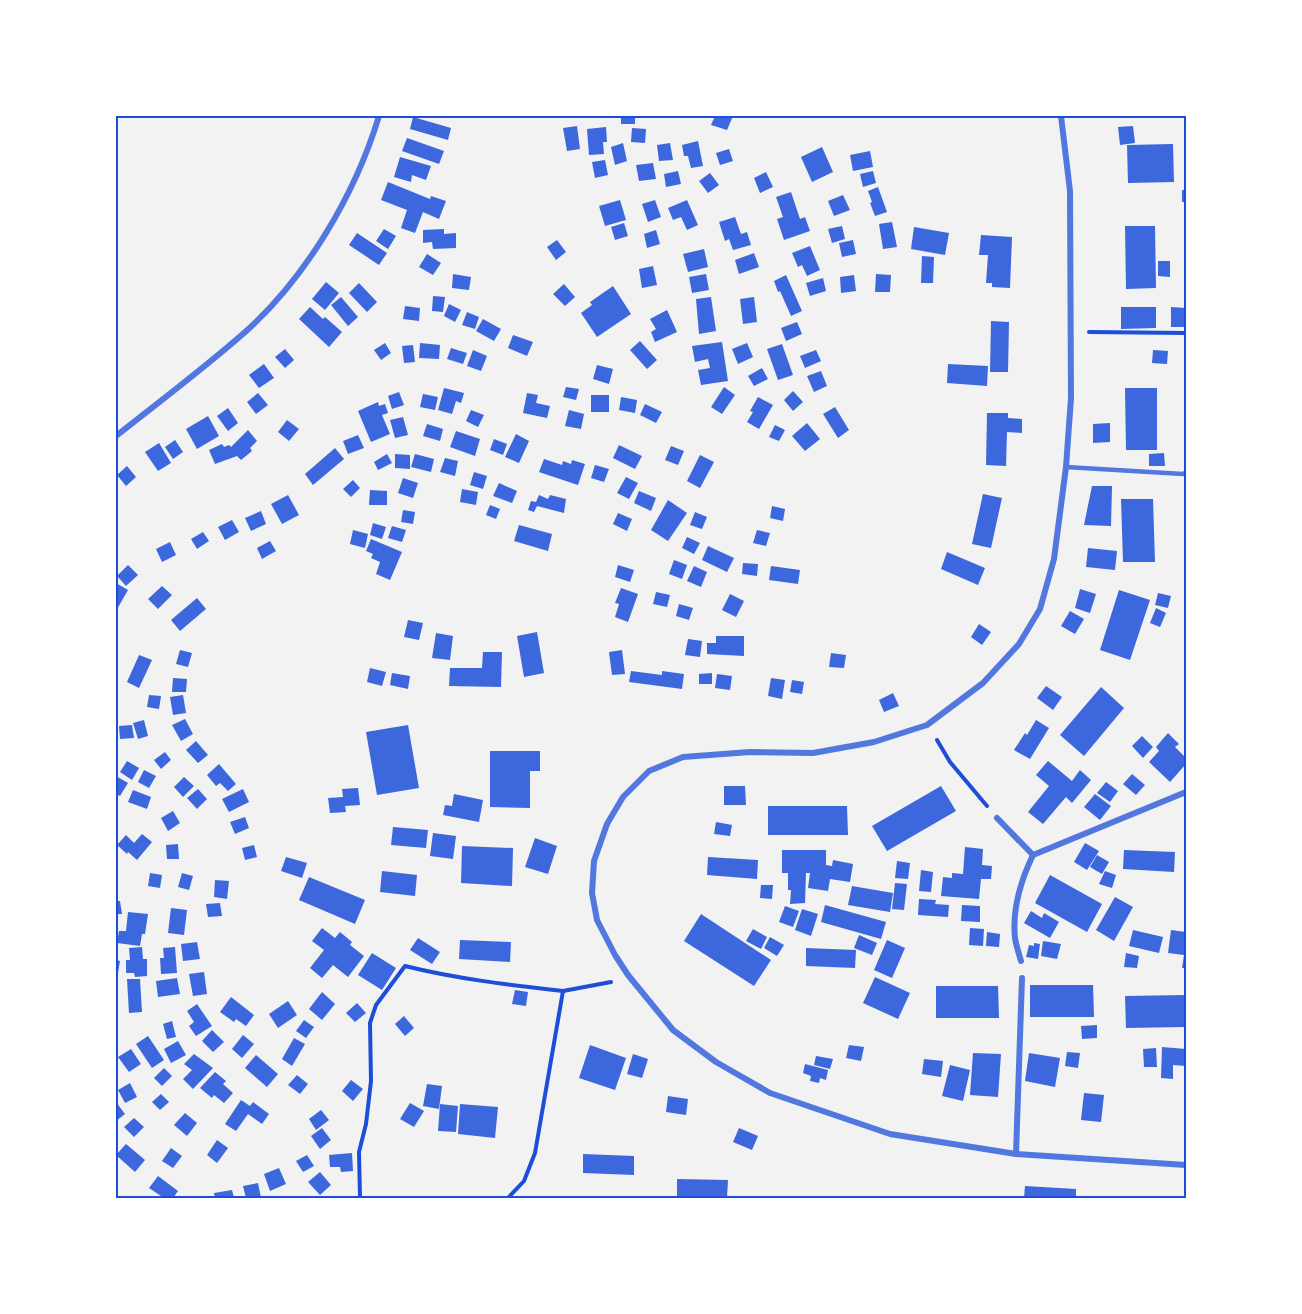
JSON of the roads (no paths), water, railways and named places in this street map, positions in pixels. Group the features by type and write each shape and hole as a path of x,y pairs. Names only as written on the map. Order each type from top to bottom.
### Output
{"street":[{"path":"116,436 245,333 282,294 318,246 348,195 379,116"},
{"path":"1061,116 1070,191 1071,398 1066,467 1054,559 1040,609 1019,644 983,683 927,724 874,742 813,753 750,752 683,757 649,771 623,797 607,824 594,861 592,893 597,920 628,975 673,1030 716,1062 770,1093 890,1134 1016,1154 1186,1165"},
{"path":"1021,961 1015,938 1017,906 1022,879 1033,855 1186,792"},
{"path":"997,818 1033,855"},
{"path":"1016,1154 1022,978"}],"lane":[{"path":"1066,467 1183,474 1186,472"}]}
